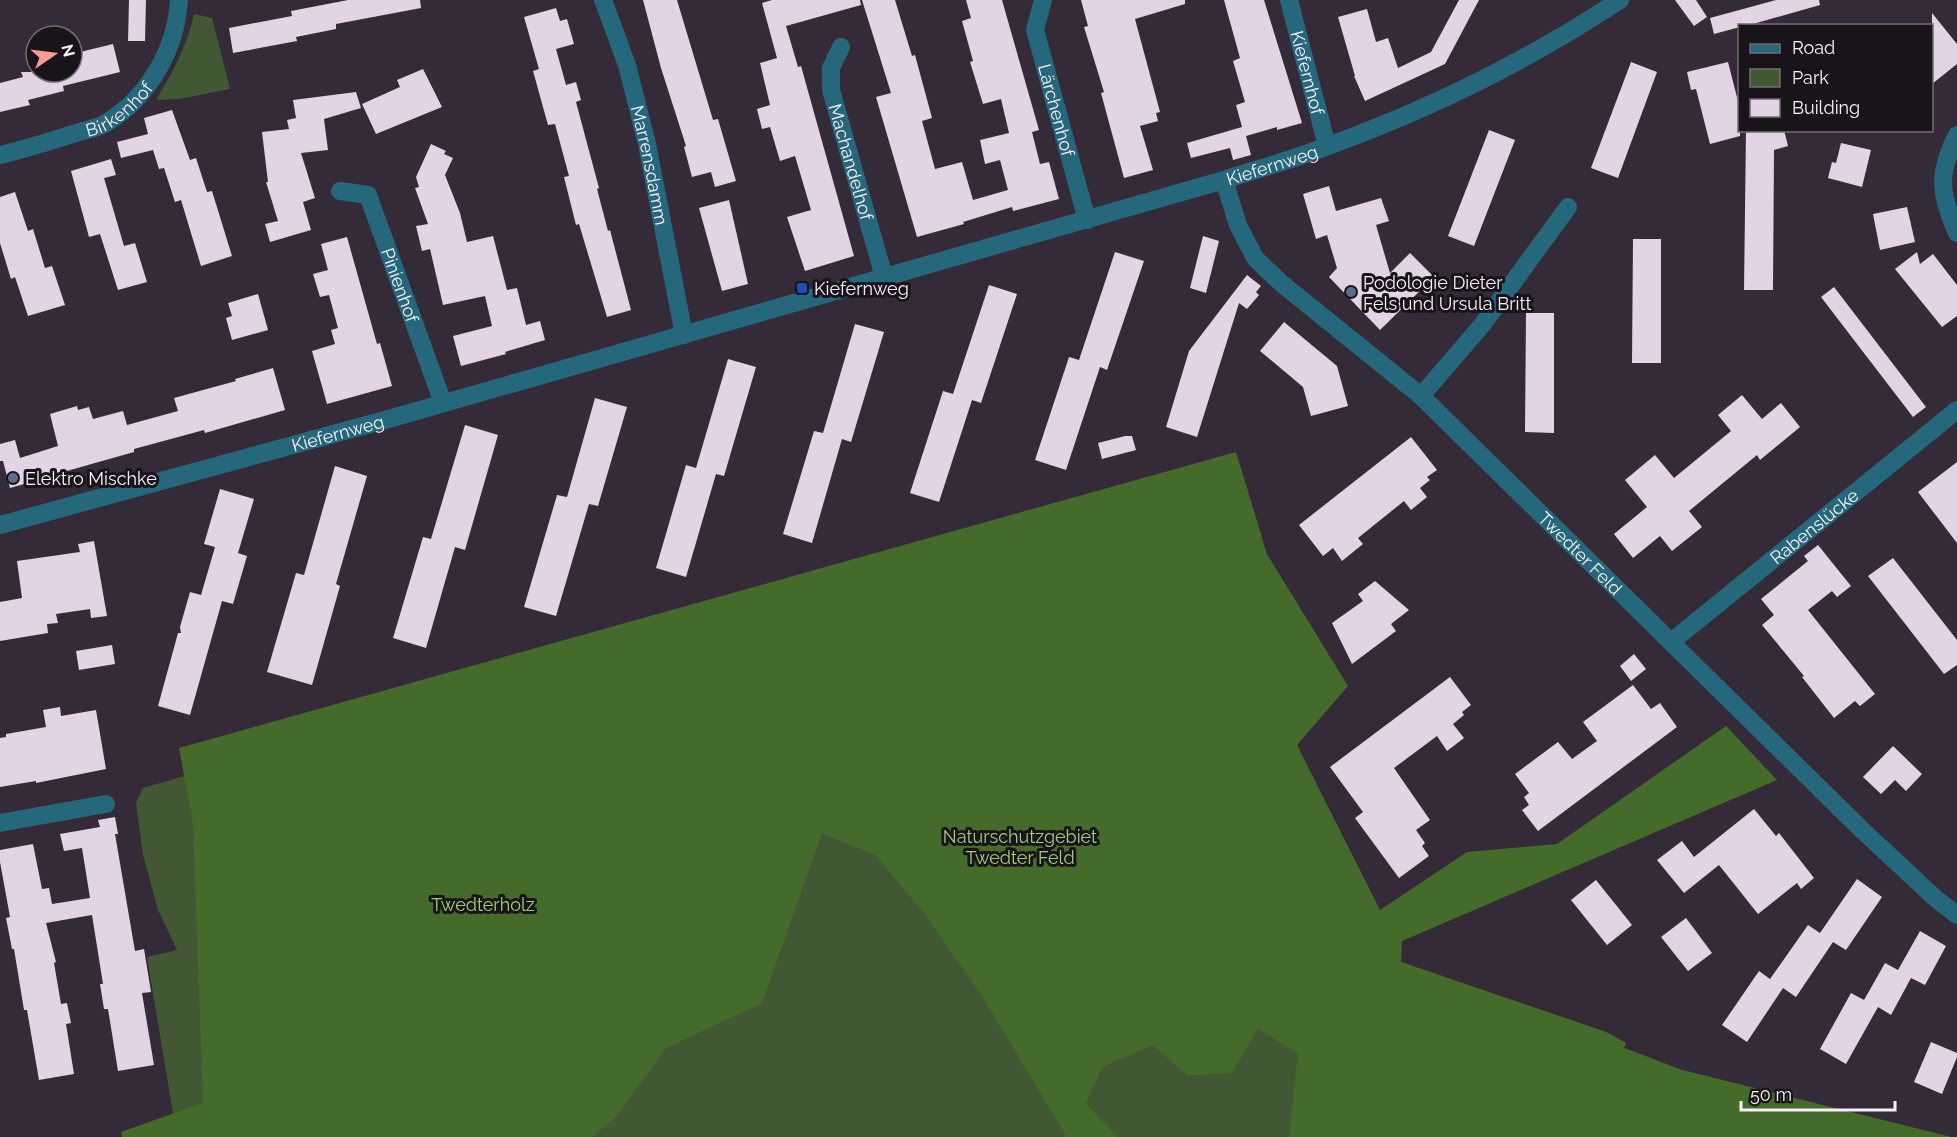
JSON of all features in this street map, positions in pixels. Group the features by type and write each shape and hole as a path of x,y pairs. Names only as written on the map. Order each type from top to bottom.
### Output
{"street":[{"name":"Birkenhof","path":"0,155 105,124 131,103 147,86 159,68 173,37 179,0"},
{"name":"Marrensdamm","path":"603,0 627,65 647,144 684,335"},
{"name":"Lärchenhof","path":"1043,0 1035,30 1087,220"},
{"name":"Kiefernhof","path":"1289,0 1328,146"},
{"name":"Kiefernweg","path":"0,525 443,403 1224,180 1328,146 1464,89 1591,20 1620,0"},
{"name":"Machandelhof","path":"841,46 831,68 831,90 884,277"},
{"path":"1957,135 1949,152 1942,178 1945,206 1957,233"},
{"name":"Twedter Feld","path":"1224,180 1238,225 1255,258 1281,283 1421,396 1861,829 1935,898 1957,915"},
{"name":"Pinienhof","path":"340,191 368,195 443,403"},
{"path":"1421,396 1482,325 1568,207"},
{"name":"Rabenslücke","path":"1671,642 1957,410"},
{"path":"0,823 106,804"}],"green space":[{"path":"194,14 212,18 230,89 179,99 156,100 179,58"},
{"name":"Twedterholz","path":"1236,452 1267,554 1348,686 1297,745 1380,910 1467,852 1557,844 1726,726 1777,780 1402,941 1401,962 1606,1032 1626,1043 1624,1048 1682,1070 1951,1137 1289,1137 1298,1054 1258,1028 1232,1073 1187,1075 1153,1045 1102,1067 1086,1104 1118,1137 1065,1137 982,996 924,913 875,855 822,833 762,1003 666,1048 615,1118 592,1137 122,1137 121,1132 203,1103 193,823 179,748"},
{"name":"Twedterholz","path":"335,732 1297,740 1337,940 1606,1032 1626,1043 1624,1048 1682,1070 1951,1137 177,1137 147,957 177,950 158,910 143,855 136,803 143,788"}],"building":[{"path":"129,0 146,0 145,41 128,41"},
{"path":"348,0 420,0 421,8 336,24 336,29 296,37 297,41 233,53 229,28 292,16 291,11"},
{"path":"643,0 677,0 713,120 718,119 736,181 715,187 711,172 692,177 684,147 686,146 661,68"},
{"path":"772,0 860,0 861,5 786,26 798,67 801,66 854,256 805,271 787,217 811,210 795,156 780,161 770,127 762,129 757,109 770,105 760,63 777,58 762,3"},
{"path":"862,0 895,0 912,56 915,55 932,118 922,121 935,169 962,162 973,200 1008,190 1000,160 985,164 980,140 1009,133 1001,99 983,104 970,62 973,61 962,21 971,18 966,0 1002,0 1039,130 1032,132 1040,164 1049,162 1059,199 1013,211 1012,207 917,237 876,97 891,93"},
{"path":"1081,0 1185,0 1185,4 1135,19 1160,112 1156,113 1158,121 1140,126 1153,170 1124,178 1101,93 1104,92 1084,27 1088,26"},
{"path":"1224,0 1264,0 1302,123 1246,136 1251,155 1233,160 1230,148 1191,158 1187,143 1242,127 1236,105 1245,102 1233,61 1240,58"},
{"path":"1459,0 1479,0 1445,64 1365,101 1354,76 1338,17 1367,9 1376,42 1388,38 1398,68 1431,52"},
{"path":"1675,0 1696,0 1707,17 1694,26"},
{"path":"1776,0 1819,0 1820,5 1753,24 1738,24 1738,28 1714,34 1710,18"},
{"path":"556,8 560,21 567,19 574,44 556,49 566,85 576,82 581,100 576,102 608,231 610,230 631,310 607,317 579,224 576,225 564,177 569,176 555,124 548,125 533,71 539,69 524,17"},
{"path":"1932,13 1957,44 1957,64 1933,83 1933,24"},
{"path":"113,44 120,72 84,81 84,51"},
{"path":"1631,62 1657,72 1618,178 1591,168"},
{"path":"1728,62 1738,101 1740,136 1710,144 1696,89 1691,90 1687,72"},
{"path":"423,69 442,107 376,134 362,104 400,87 397,80"},
{"path":"21,72 24,72 24,84 71,84 63,86 64,91 28,100 30,105 0,112 0,83 23,77"},
{"path":"356,92 361,108 324,119 328,150 301,153 315,198 303,202 311,230 270,242 265,224 278,221 266,182 268,182 262,132 289,129 287,120 296,118 293,100"},
{"path":"172,110 190,160 196,158 207,192 212,191 232,256 201,266 181,200 175,202 164,168 159,169 153,150 121,158 117,142 148,134 144,118"},
{"path":"1489,130 1515,140 1474,246 1448,236"},
{"path":"1746,132 1784,132 1788,146 1774,150 1773,290 1744,290"},
{"path":"1841,143 1871,150 1862,187 1828,178 1832,162 1836,163"},
{"path":"431,144 446,151 444,154 453,158 445,175 460,213 467,242 493,236 507,290 517,288 526,325 540,321 545,340 505,352 506,354 461,366 453,336 492,326 485,296 443,305 430,249 422,251 416,226 428,224 415,188 419,187 416,177"},
{"path":"111,159 116,175 104,178 124,246 135,243 147,282 118,290 100,234 89,237 71,171"},
{"path":"1329,186 1336,211 1381,198 1389,221 1376,225 1390,273 1410,253 1434,277 1380,330 1329,277 1337,268 1327,235 1316,239 1303,194"},
{"path":"15,192 28,231 33,229 45,268 52,266 65,305 28,316 15,277 11,279 0,243 0,197"},
{"path":"729,200 748,284 722,291 699,208"},
{"path":"1907,207 1915,242 1880,250 1873,214"},
{"path":"1203,236 1219,241 1206,293 1190,288"},
{"path":"347,237 377,344 380,343 392,386 327,404 312,351 335,344 331,330 338,328 329,295 320,297 313,274 328,270 321,244"},
{"path":"1633,239 1661,239 1661,363 1632,363"},
{"path":"1115,252 1144,261 1107,370 1100,367 1066,470 1035,460 1069,357 1079,360"},
{"path":"1917,252 1920,264 1933,254 1957,285 1957,316 1942,327 1895,269"},
{"path":"1247,275 1261,286 1256,292 1259,295 1247,309 1239,303 1197,437 1166,427 1189,351"},
{"path":"989,285 1017,294 981,403 972,400 939,502 910,493 943,391 953,394"},
{"path":"1834,287 1926,407 1913,417 1821,297"},
{"path":"258,294 268,330 232,340 226,318 232,316 228,303"},
{"path":"1526,313 1554,313 1554,433 1525,432"},
{"path":"1284,322 1337,366 1348,406 1311,416 1303,387 1260,351"},
{"path":"855,324 884,332 851,442 842,439 812,543 783,534 814,431 823,433"},
{"path":"728,359 756,367 724,476 716,474 686,577 656,568 686,465 696,468"},
{"path":"273,368 285,410 205,433 204,430 134,449 134,452 10,488 3,461 0,461 0,444 15,440 20,458 58,446 50,414 77,406 78,410 89,407 93,419 123,411 127,425 178,411 174,398"},
{"path":"1742,395 1762,419 1781,403 1800,427 1760,460 1757,455 1689,511 1702,527 1672,551 1660,536 1633,558 1614,534 1647,507 1625,480 1655,455 1674,478 1731,431 1718,415"},
{"path":"595,398 627,407 598,506 589,504 556,616 524,607 557,495 567,497"},
{"path":"465,425 498,435 465,550 455,547 426,648 393,638 423,537 431,539"},
{"path":"1132,436 1136,450 1102,459 1098,443"},
{"path":"1411,437 1437,470 1427,477 1430,480 1420,488 1427,497 1411,510 1404,501 1358,538 1363,544 1342,561 1333,548 1323,556 1299,525"},
{"path":"1957,462 1957,543 1918,492"},
{"path":"335,466 367,476 336,584 340,586 312,685 267,672 296,573 304,575"},
{"path":"220,489 254,499 238,553 247,556 233,604 222,601 190,715 158,706 178,633 181,633 180,627 190,592 201,595 215,547 204,544"},
{"path":"94,541 107,616 91,618 90,609 56,614 58,623 47,624 48,633 0,641 0,602 22,598 17,561 80,552 78,544"},
{"path":"1818,545 1851,586 1837,597 1832,591 1808,610 1875,694 1860,706 1855,701 1834,718 1802,677 1804,676 1762,625 1774,615 1761,599 1808,561 1804,556"},
{"path":"1893,558 1957,640 1957,665 1944,674 1868,576"},
{"path":"1375,581 1409,610 1391,624 1396,631 1352,664 1332,623 1363,601 1358,594"},
{"path":"112,645 115,664 79,670 76,651"},
{"path":"1634,654 1646,669 1631,681 1620,666"},
{"path":"1450,677 1471,705 1453,724 1464,738 1447,751 1437,736 1394,768 1430,820 1416,830 1425,843 1422,846 1429,856 1399,878 1355,818 1363,812 1330,767"},
{"path":"1633,685 1651,709 1660,703 1677,727 1538,831 1522,810 1529,805 1524,797 1529,793 1515,774 1558,742 1572,759 1597,741 1583,722"},
{"path":"60,707 61,716 96,710 106,769 36,783 36,781 0,787 0,738 6,737 6,734 46,727 43,710"},
{"path":"1893,746 1922,774 1906,791 1895,780 1881,794 1863,777"},
{"path":"1754,809 1776,836 1779,833 1814,878 1801,889 1797,883 1758,914 1719,865 1684,893 1657,860 1682,841 1694,857"},
{"path":"115,817 118,834 115,834 135,951 144,949 151,992 142,993 154,1065 118,1071 108,1009 104,1009 100,984 103,984 92,915 46,923 56,962 54,963 61,1004 67,1003 71,1023 66,1024 74,1074 39,1080 27,1010 24,1010 14,949 12,949 6,918 10,917 0,850 33,844 42,889 49,888 52,904 90,898 82,848 64,851 60,834 100,827 98,820"},
{"path":"1857,879 1882,897 1846,950 1833,942 1796,997 1783,988 1747,1042 1722,1025 1759,971 1770,979 1808,925 1820,933"},
{"path":"1596,880 1632,925 1607,945 1571,900"},
{"path":"1686,918 1712,953 1688,971 1661,937"},
{"path":"1920,931 1946,946 1925,985 1911,978 1891,1015 1878,1007 1846,1064 1820,1049 1851,993 1864,1000 1885,963 1898,970"},
{"path":"1931,1042 1957,1053 1942,1094 1914,1082"}],"place":[{"name":"Kiefernweg","path":"802,288"},
{"name":"Podologie Dieter Fels und Ursula Britt","path":"1351,292"},
{"name":"Elektro Mischke","path":"13,478"}],"park label":[{"name":"Naturschutzgebiet Twedter Feld","path":"1020,846"}]}
